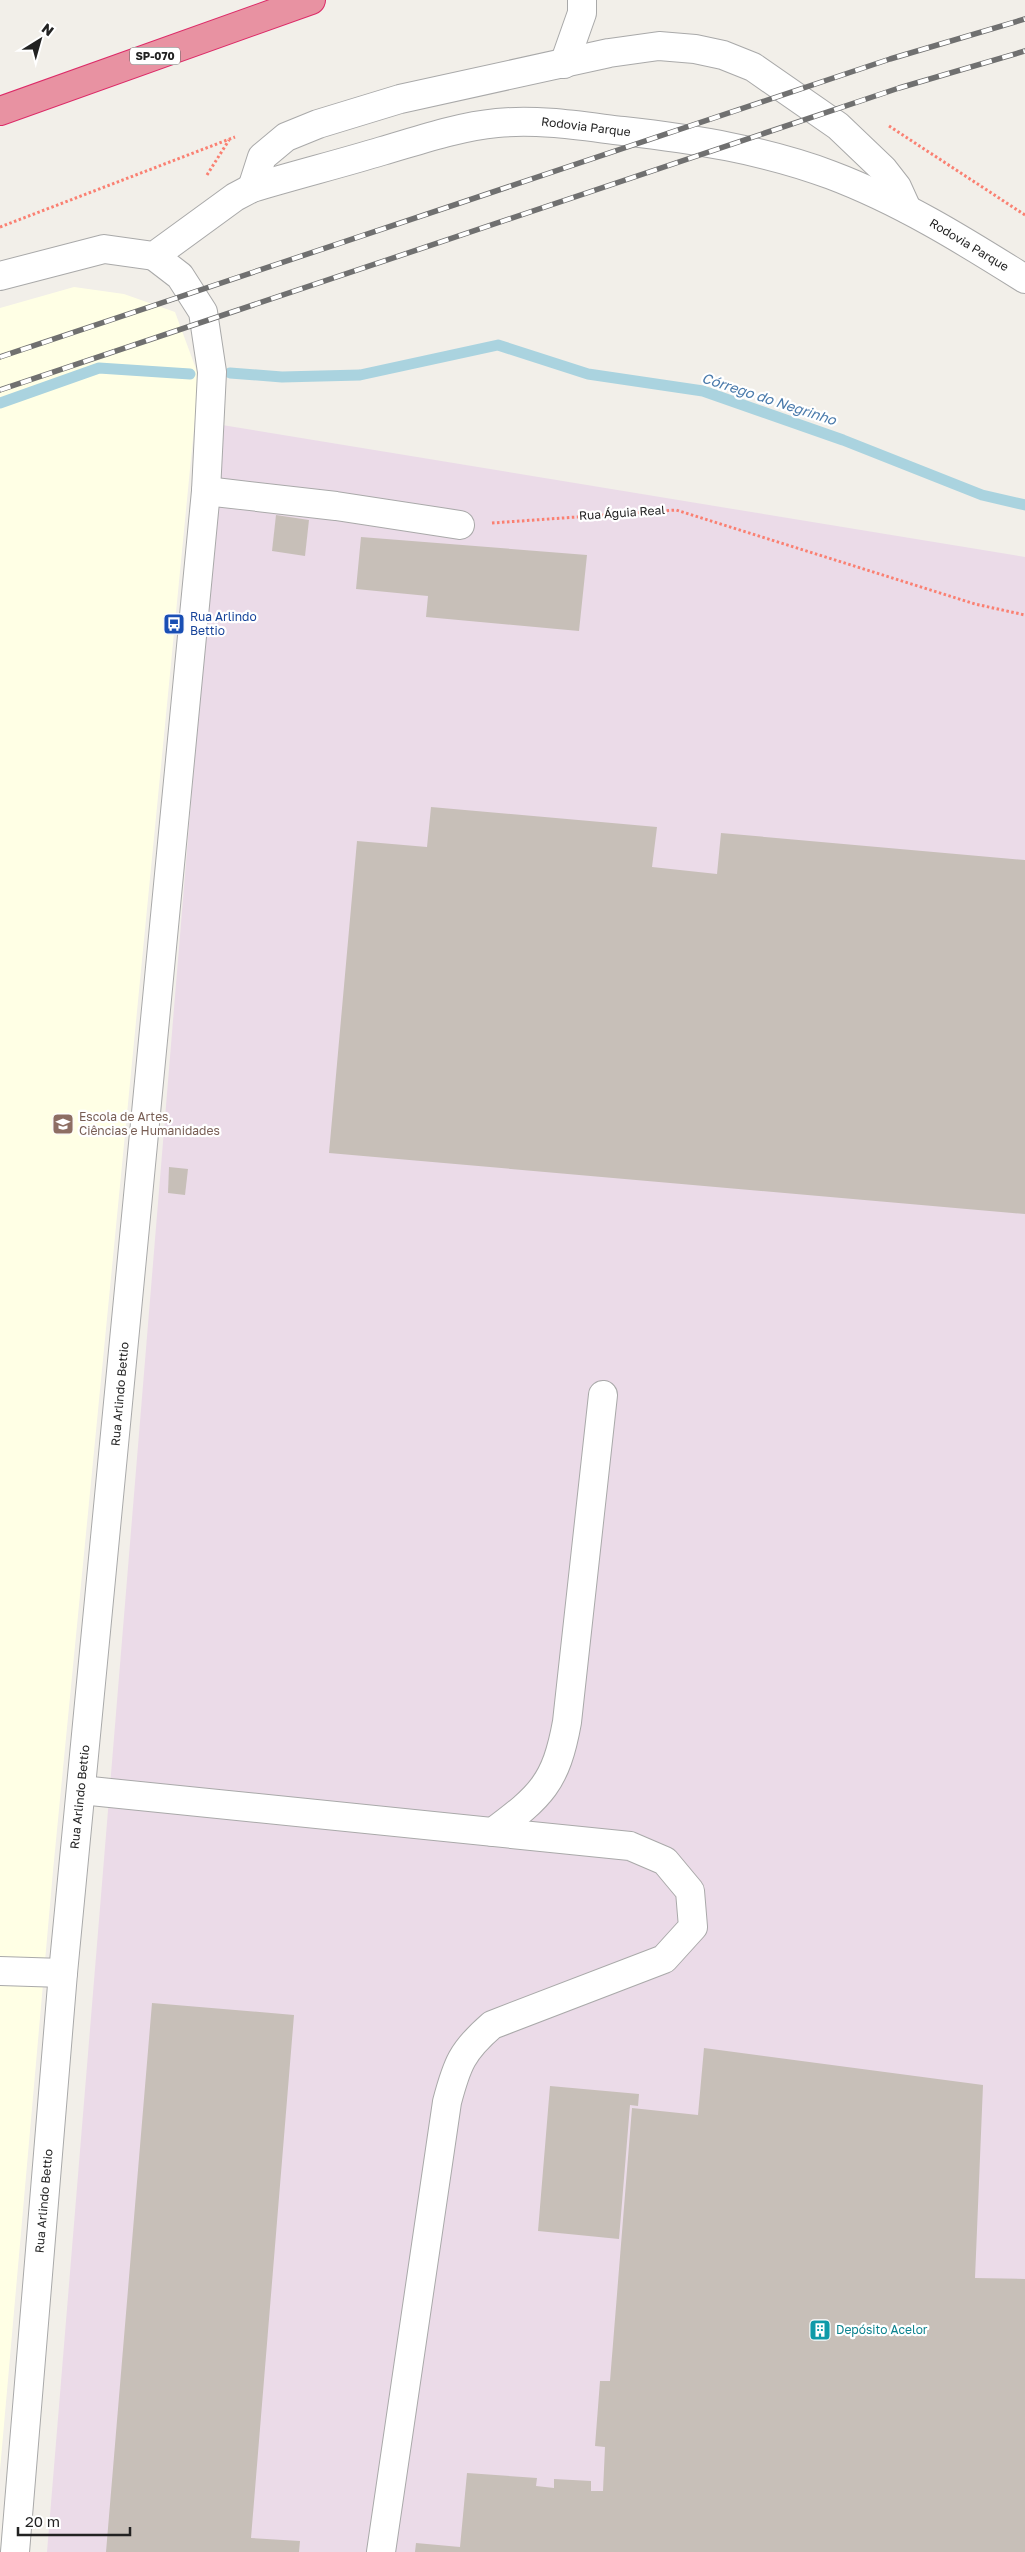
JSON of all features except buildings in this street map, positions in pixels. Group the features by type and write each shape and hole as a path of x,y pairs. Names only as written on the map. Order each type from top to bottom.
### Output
{"highway":[{"name":"SP-070","path":"0,111 311,0"}],"street":[{"path":"564,64 582,13 582,0"},
{"path":"252,188 262,157 286,137 318,124 400,99 609,53 659,46 695,49 723,55 745,64 838,126 883,169 897,187 907,209"},
{"name":"Rodovia Parque","path":"154,256 235,197 252,188 449,130 497,123 536,121 574,124 686,139 770,156 832,175 907,209 955,234 1025,279"},
{"path":"0,276 104,249 154,256"},
{"name":"Rua Arlindo Bettio","path":"14,2552 63,1973 206,491 212,372 204,312 180,276 154,256"},
{"path":"206,491 336,506 460,525"},
{"path":"493,1832 531,1803 547,1783 561,1756 567,1722 603,1396"},
{"path":"81,1790 630,1846 665,1861 690,1891 693,1927 664,1959 492,2025 471,2043 455,2071 448,2102 380,2552"},
{"path":"0,1971 63,1973"}],"path":[{"name":"Rua Águia Real","path":"460,525 676,510 975,604 1025,615"}],"shaded area":[{"name":"Escola de Artes, Ciências e Humanidades","path":"74,287 124,294 175,312 199,377 53,1871 0,2470 0,308"},
{"path":"222,425 1025,557 1025,2552 47,2552"}],"waterway":[{"name":"Córrego do Negrinho","path":"230,373 282,377 360,375 498,345 588,374 703,391 843,440 982,495 1025,505"},
{"name":"Córrego do Negrinho","path":"0,403 99,368 190,374"}],"railway":[{"path":"0,357 890,59 1025,19"},
{"path":"0,390 899,88 1025,51"}],"place":[{"name":"Rua Arlindo Bettio","path":"174,624"},
{"name":"Escola de Artes, Ciências e Humanidades","path":"63,1124"},
{"name":"Depósito Acelor","path":"820,2330"}]}
